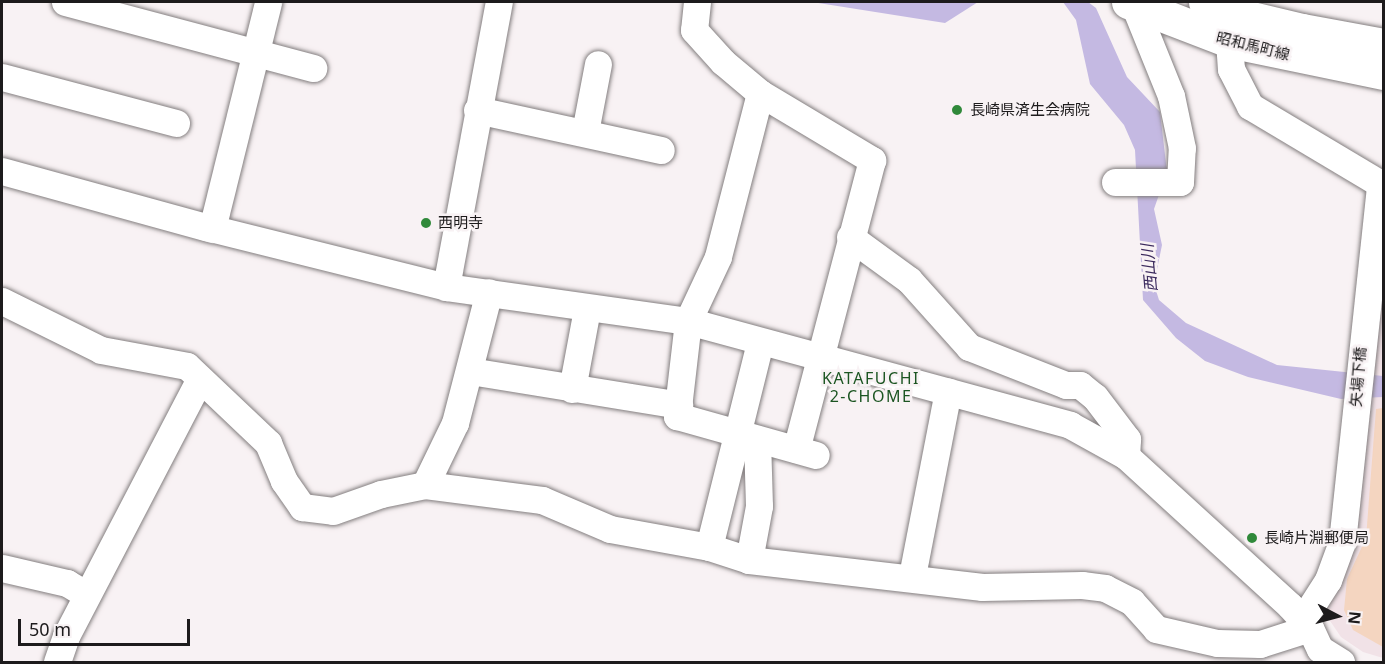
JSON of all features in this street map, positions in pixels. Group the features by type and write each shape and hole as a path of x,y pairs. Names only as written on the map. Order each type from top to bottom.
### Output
{"main road":[{"name":"昭和馬町線","path":"1131,2 1232,27 1383,74"},
{"name":"昭和馬町線","path":"1205,2 1232,27 1383,45"}],"street":[{"path":"65,2 313,68"},
{"path":"212,229 268,2"},
{"path":"446,287 477,110 499,2"},
{"path":"697,2 694,30 723,62 760,93 872,160 818,358 806,452 677,416 688,321 718,257 760,93"},
{"path":"1115,182 1180,182 1182,148 1171,96 1131,2"},
{"path":"1232,27 1231,69 1250,106 1382,185"},
{"path":"585,132 598,64"},
{"path":"2,77 176,123"},
{"path":"477,110 661,150"},
{"path":"2,171 212,229 446,287 587,309 688,321 1070,425 1126,456 1306,623 1320,649 1341,663"},
{"name":"矢場下橋","path":"1306,623 1328,580 1342,542 1362,339 1382,185"},
{"path":"850,237 909,280 969,347 1066,385 1080,386 1095,397 1127,439 1126,456"},
{"path":"425,485 455,423 489,292"},
{"path":"2,301 101,350 187,366 199,380 268,443 284,481 302,507 333,511 381,494 425,485 542,500 610,529 709,547 749,560 831,571 912,576 982,587 1082,585 1105,588 1132,602 1156,629 1217,643 1260,644 1306,623"},
{"path":"572,388 587,309"},
{"path":"709,547 747,435 760,342"},
{"path":"470,371 678,405"},
{"path":"57,663 87,595 199,380"},
{"path":"912,576 948,391"},
{"path":"747,435 759,506 749,560"},
{"path":"2,568 68,583 87,595"}],"shaded area":[{"path":"1383,240 1383,658 1363,652 1341,637 1324,612"},
{"path":"1384,408 1383,647 1353,630 1344,610 1347,579 1366,538 1376,409"}],"water":[{"path":"812,2 978,2 945,23"},
{"name":"西山川","path":"1063,2 1088,2 1096,8 1127,77 1160,112 1167,172 1154,209 1162,245 1154,284 1159,300 1186,323 1277,365 1383,376 1383,397 1341,399 1248,377 1205,361 1176,338 1143,300 1135,150 1124,125 1090,84 1076,20"}],"place":[{"name":"長崎県済生会病院","path":"957,110"},
{"name":"西明寺","path":"426,223"},
{"name":"長崎片淵郵便局","path":"1252,538"}],"district":[{"name":"KATAFUCHI 2-CHOME","path":"871,387"}]}
